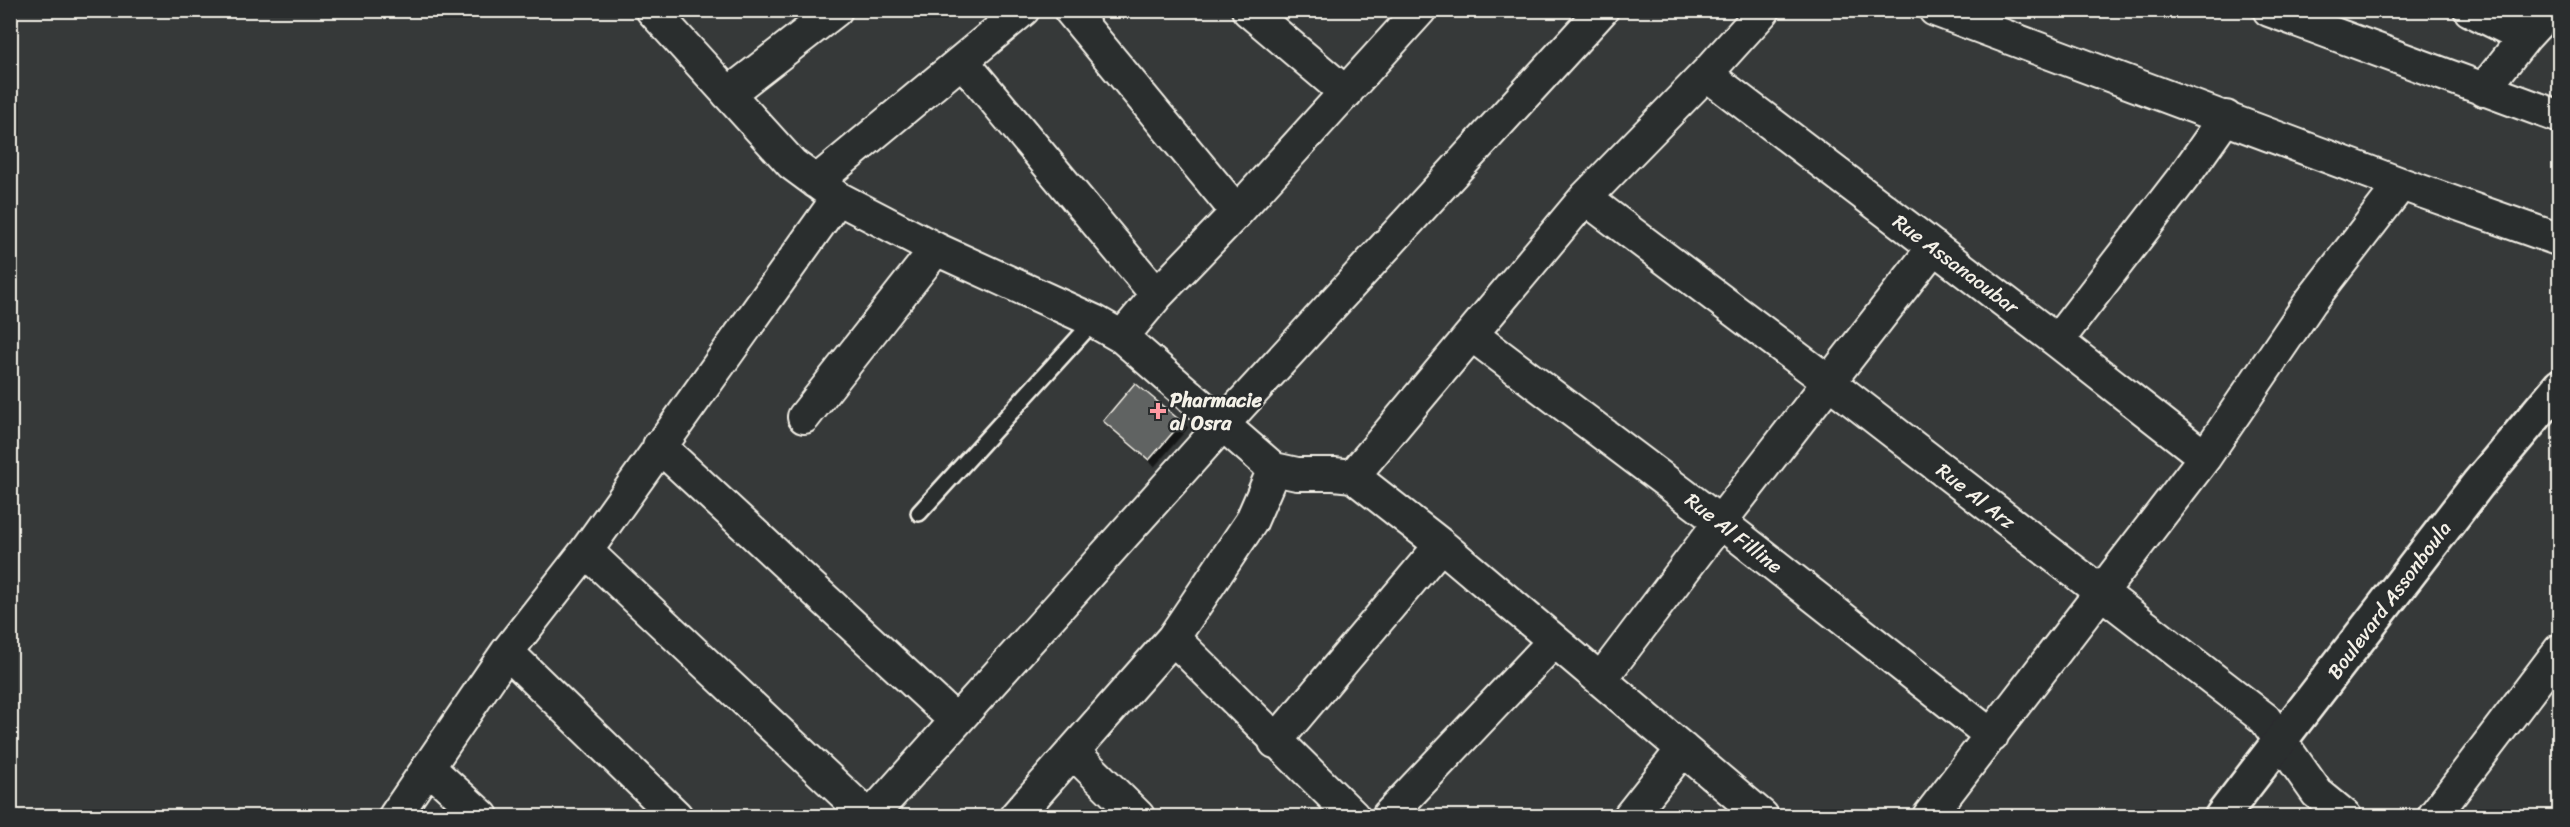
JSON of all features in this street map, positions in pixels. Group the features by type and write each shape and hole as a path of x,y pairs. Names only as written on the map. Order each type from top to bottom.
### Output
{"street":[{"path":"652,10 792,164 827,190 936,249 1094,321 1122,337 1274,469 1297,474 1353,476 1441,545 1762,816"},
{"path":"728,94 836,10"},
{"path":"395,816 507,652 586,551 659,446 827,190 963,62 1023,10"},
{"path":"1070,10 1237,212"},
{"path":"1248,10 1346,93"},
{"path":"1122,337 1157,295 1237,212 1420,10"},
{"path":"586,551 869,816 1223,424 1602,10"},
{"path":"1353,476 1585,198 1706,74 1764,10"},
{"path":"1935,10 2401,184 2559,240"},
{"path":"2269,10 2559,117"},
{"path":"2470,10 2525,37"},
{"path":"2483,90 2525,37 2550,10"},
{"path":"963,62 1157,295"},
{"name":"Rue Assanaoubar","path":"1706,74 2057,341 2205,457"},
{"path":"2057,341 2185,175 2226,117"},
{"path":"1929,816 2205,457 2311,302 2401,184"},
{"name":"Rue Al Arz","path":"1585,198 1829,382 2265,719 2317,793 2344,816"},
{"path":"1601,679 1720,522 1934,248"},
{"path":"804,417 936,249"},
{"name":"Rue Al Filline","path":"1472,335 1720,522 1992,736"},
{"name":"Boulevard Assonboula","path":"2222,816 2478,484 2559,386"},
{"path":"659,446 955,720"},
{"path":"1016,816 1074,753 1173,638 1251,522 1274,469"},
{"path":"1275,742 1441,545"},
{"path":"1173,638 1275,742 1353,816"},
{"path":"1388,816 1554,641"},
{"path":"2434,816 2559,650"},
{"path":"507,652 676,816"},
{"path":"1630,816 1683,749"},
{"path":"1074,753 1138,816"},
{"path":"429,768 482,816"}],"lane":[{"path":"919,513 1094,321"}],"building":[{"path":"1135,383 1182,422 1149,460 1103,421"}],"place":[{"name":"Pharmacie al Osra","path":"1158,411"}]}
